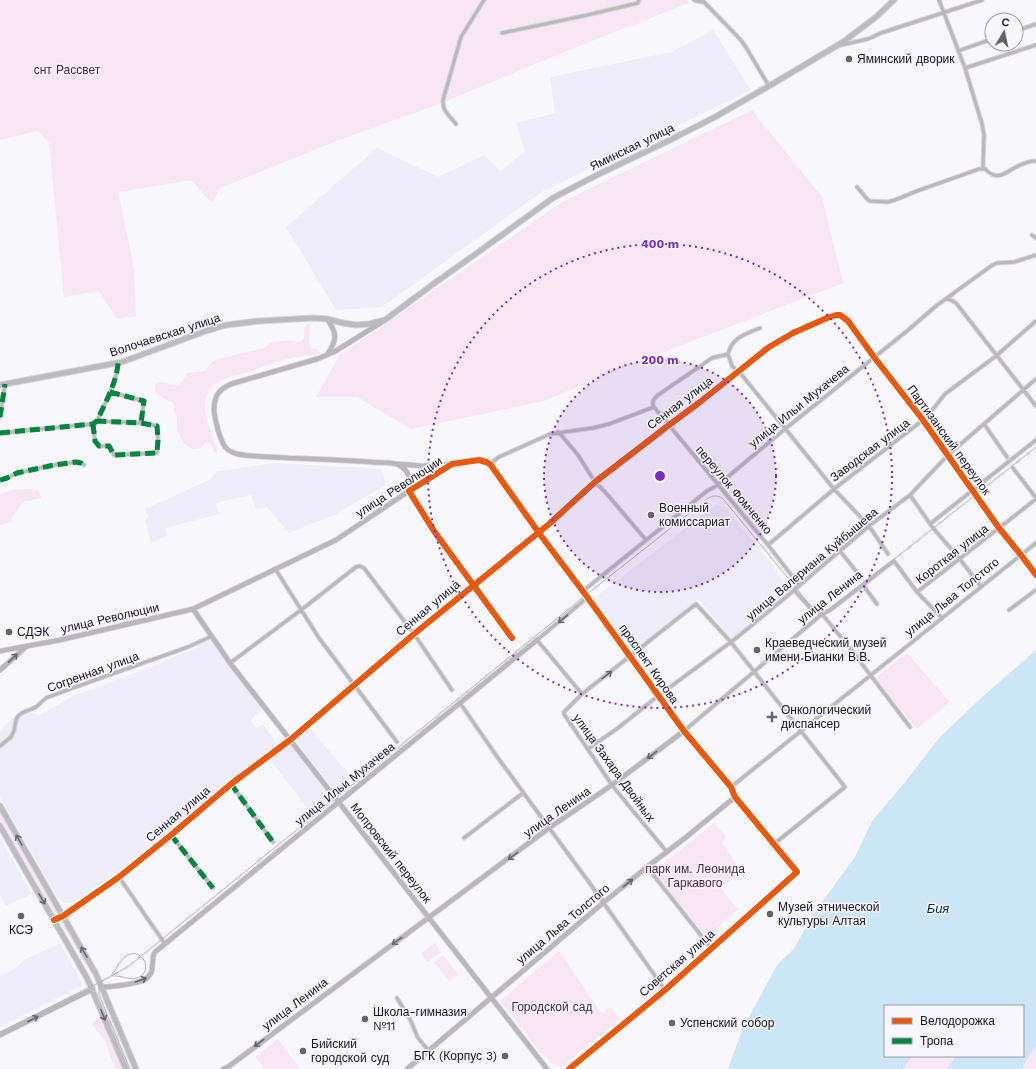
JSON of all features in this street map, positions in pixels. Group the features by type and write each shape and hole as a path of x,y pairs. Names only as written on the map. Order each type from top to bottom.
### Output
{"main road":[{"name":"Яминская улица","path":"385,320 553,198 715,117 769,86 858,31 894,0"},
{"name":"Волочаевская улица","path":"3,384 118,363 226,325 259,321 313,318 327,319 356,325 369,324 385,320"},
{"path":"0,806 96,974 136,1069"},
{"path":"0,826 87,978 126,1069"}],"street":[{"path":"456,124 444,110 443,100 461,37 484,0"},
{"path":"502,33 631,5 638,3 639,0"},
{"path":"694,0 703,1 741,40 769,86"},
{"path":"940,0 965,68 984,131 983,168"},
{"path":"835,46 868,39 982,0"},
{"path":"1024,28 1036,24"},
{"path":"958,51 984,42"},
{"path":"965,68 1036,45"},
{"path":"857,187 870,201 887,202 983,168 995,176 1001,176 1024,163 1036,161"},
{"path":"1032,234 1036,238"},
{"name":"улица Ильи Мухачева","path":"583,591 707,491 718,485 936,306 991,266 1014,262 1036,255"},
{"path":"946,299 956,302 996,356 1036,406"},
{"name":"Сенная улица","path":"54,920 63,916 119,877 231,784 290,740 472,585 538,533 595,482 739,372 756,357 793,333 833,316 838,315 844,317"},
{"name":"Партизанский переулок","path":"844,317 923,420 972,490 1036,575"},
{"path":"327,319 333,328 335,340 327,355"},
{"path":"385,320 327,355 301,365 231,384 221,390 215,401 214,413 226,448 236,453 250,456 424,466 452,464"},
{"name":"Заводская улица","path":"768,546 834,489 923,420 945,394 996,356 1036,321"},
{"path":"760,328 736,340 732,345 728,354 732,366 760,396 834,489 869,526 888,554"},
{"path":"490,464 505,454 550,434 593,428 609,424 654,407 652,402 654,398 712,358 728,354"},
{"path":"0,433 93,424 97,421 117,376 118,363"},
{"name":"улица Валериана Куйбышева","path":"588,748 618,728 658,696 735,639 786,598 799,585 869,526 910,495 948,455 1036,380"},
{"path":"0,417 3,384"},
{"path":"110,392 144,401 141,423"},
{"name":"переулок Фомченко","path":"654,407 799,585"},
{"path":"93,424 95,441 99,446 109,446 114,455 157,453 157,426 141,423 97,421"},
{"path":"984,424 1007,457"},
{"path":"558,432 578,455 595,482 646,540"},
{"path":"930,524 1036,440"},
{"name":"улица Революции","path":"0,651 60,640 193,609 336,540 452,464 479,460 490,464"},
{"path":"0,480 17,473 61,464 79,462 84,465"},
{"path":"398,464 408,473 411,482 409,491 434,531 512,638"},
{"name":"проспект Кирова","path":"490,464 538,533 588,597 684,731 731,786 735,797 797,872"},
{"path":"1013,468 1036,498"},
{"path":"910,495 930,524 960,559 981,587"},
{"name":"Короткая улица","path":"917,592 1000,528 1036,498"},
{"name":"улица Льва Толстого","path":"731,786 1036,543"},
{"path":"840,551 856,571"},
{"name":"улица Ленина","path":"223,1069 230,1068 292,1018 549,828 612,785 684,731 822,614 829,611 894,561 917,592"},
{"path":"230,663 356,567 360,566 364,568 414,634 452,690"},
{"path":"276,570 316,633 397,742"},
{"path":"863,585 877,604"},
{"path":"794,590 813,611 822,614 910,727"},
{"path":"1009,610 1036,590"},
{"path":"917,592 942,618"},
{"path":"537,640 588,597"},
{"path":"582,694 696,604 755,672 845,787 774,844"},
{"name":"Мопровский переулок","path":"193,609 230,663 547,1069"},
{"name":"Согренная улица","path":"0,746 13,734 18,716 36,707 46,698 188,647 212,636"},
{"name":"улица Ильи Мухачева","path":"102,987 135,983 148,978 151,973 154,954 165,944 537,640"},
{"name":"улица Захара Двойных","path":"537,640 582,694 564,710 564,714 612,785 667,852"},
{"path":"0,670 27,646"},
{"path":"460,703 664,990"},
{"path":"231,784 273,842"},
{"path":"464,838 523,792"},
{"name":"улица Льва Толстого","path":"408,1069 646,867 735,797"},
{"path":"171,834 213,888"},
{"path":"646,867 711,948"},
{"name":"Советская улица","path":"569,1069 664,990 797,872"},
{"path":"119,877 165,944"},
{"path":"0,1036 92,989"},
{"path":"397,998 410,1019 418,1038 429,1051"}],"shaded area":[{"path":"713,30 751,90 543,191 382,307 336,310 286,227 377,148 438,177 484,155 501,171 525,151 516,123 555,113 550,77 671,52"},
{"path":"275,463 381,469 386,485 334,515 289,533 267,507 256,509 251,495 215,503 219,514 166,528 167,536 151,543 145,520 148,517 145,509 209,480 218,471"},
{"path":"717,504 726,508 766,557 791,592 732,639 698,599 634,652 594,598"},
{"path":"209,640 212,641 263,709 255,715 251,721 257,728 263,724 277,744 118,872 70,904 65,903 57,896 0,797 0,731 8,722 26,708 30,713 40,715 77,694 125,677 191,650"},
{"path":"309,727 353,779 338,791 334,790 296,741 296,737"},
{"path":"288,744 291,744 329,794 329,797 310,812 269,758"},
{"path":"0,838 32,894 6,906 0,894"},
{"path":"60,943 83,985 0,1027 0,976 16,968 24,960"}],"green space":[{"name":"снт Рассвет","path":"0,0 687,0 689,3 569,50 442,103 339,140 220,188 212,203 191,180 118,192 134,268 136,316 117,319 99,291 64,297 49,143 38,131 0,140"},
{"path":"752,110 822,197 843,283 628,366 544,401 411,429 357,397 316,397 339,356 562,202"},
{"path":"307,324 310,324 309,340 311,349 315,348 319,350 317,354 286,359 229,377 220,381 209,390 205,403 205,409 209,427 218,451 217,453 214,452 208,442 204,443 201,448 194,449 188,447 183,442 177,430 177,417 174,411 174,406 172,402 156,393 155,385 159,382 163,382 178,386 187,373 205,371 211,363 218,359 266,347 270,343 274,342 286,340 297,342 302,341"},
{"path":"30,489 38,491 41,498 24,502 21,504 10,522 0,525 0,494 12,490"},
{"path":"907,653 950,702 917,729 875,678"},
{"path":"0,811 59,912 55,914 0,819"},
{"name":"парк им. Леонида Гаркавого","path":"714,823 726,837 722,842 741,871 721,889 738,909 710,935 703,933 657,876 657,868"},
{"path":"64,924 88,964 86,966 62,925"},
{"path":"435,943 441,952 428,962 421,953"},
{"name":"Городской сад","path":"559,951 602,1014 610,1007 620,1019 561,1068 551,1063 547,1057 545,1058 500,1001"},
{"path":"443,955 458,974 449,981 434,962"},
{"path":"99,1016 105,1025 123,1069 115,1069 105,1041 92,1024"},
{"path":"278,1039 300,1069 264,1069 255,1057"},
{"path":"1036,1045 1036,1069 1023,1069 1025,1063"},
{"path":"911,1057 954,1057 947,1069 903,1069"}],"water":[{"name":"Бия","path":"1036,650 1036,1045 1023,1069 947,1069 954,1057 1024,1057 1024,1005 884,1005 884,1057 911,1057 903,1069 728,1069 742,1030 777,965 793,950 814,913 855,857 872,821 906,781 939,738 981,698"}],"tram line":[{"path":"0,1032 129,966 586,595 710,497 718,496 724,500 810,605 817,609 824,610 829,609 911,546 1036,447"},
{"path":"112,974 123,959 131,954 141,956 146,965 142,975 137,978 112,976"},
{"path":"103,980 99,986 99,995 130,1069"}],"marked path":[{"path":"0,433 93,424 97,421 110,392 118,363"},
{"path":"0,417 5,384"},
{"path":"110,392 144,401 141,423"},
{"path":"93,424 95,441 99,446 109,446 114,455 157,453 157,426 141,423 97,421"},
{"path":"0,480 17,473 54,465 76,462 84,465"},
{"path":"231,784 273,842"},
{"path":"171,835 213,888"}],"cycle path":[{"path":"54,920 63,916 119,877 231,784 290,740 414,634 549,524 595,482 769,347 793,333 827,318 840,315 848,321 923,420 999,528 1036,575"},
{"path":"512,638 434,531 409,491 452,464 479,460 490,464 684,731 731,787 735,797 797,872 665,990 569,1069"}],"place":[{"name":"Яминский дворик","path":"849,59"},
{"name":"Военный комиссариат","path":"651,515"},
{"name":"СДЭК","path":"9,632"},
{"name":"Краеведческий музей имени Бианки В.В.","path":"757,650"},
{"name":"Онкологический диспансер","path":"772,717"},
{"name":"Музей этнической культуры Алтая","path":"770,914"},
{"name":"КСЭ","path":"21,916"},
{"name":"Школа-гимназия №11","path":"365,1019"},
{"name":"Успенский собор","path":"672,1023"},
{"name":"Бийский городской суд","path":"303,1051"},
{"name":"БГК (Корпус 3)","path":"505,1056"}]}
